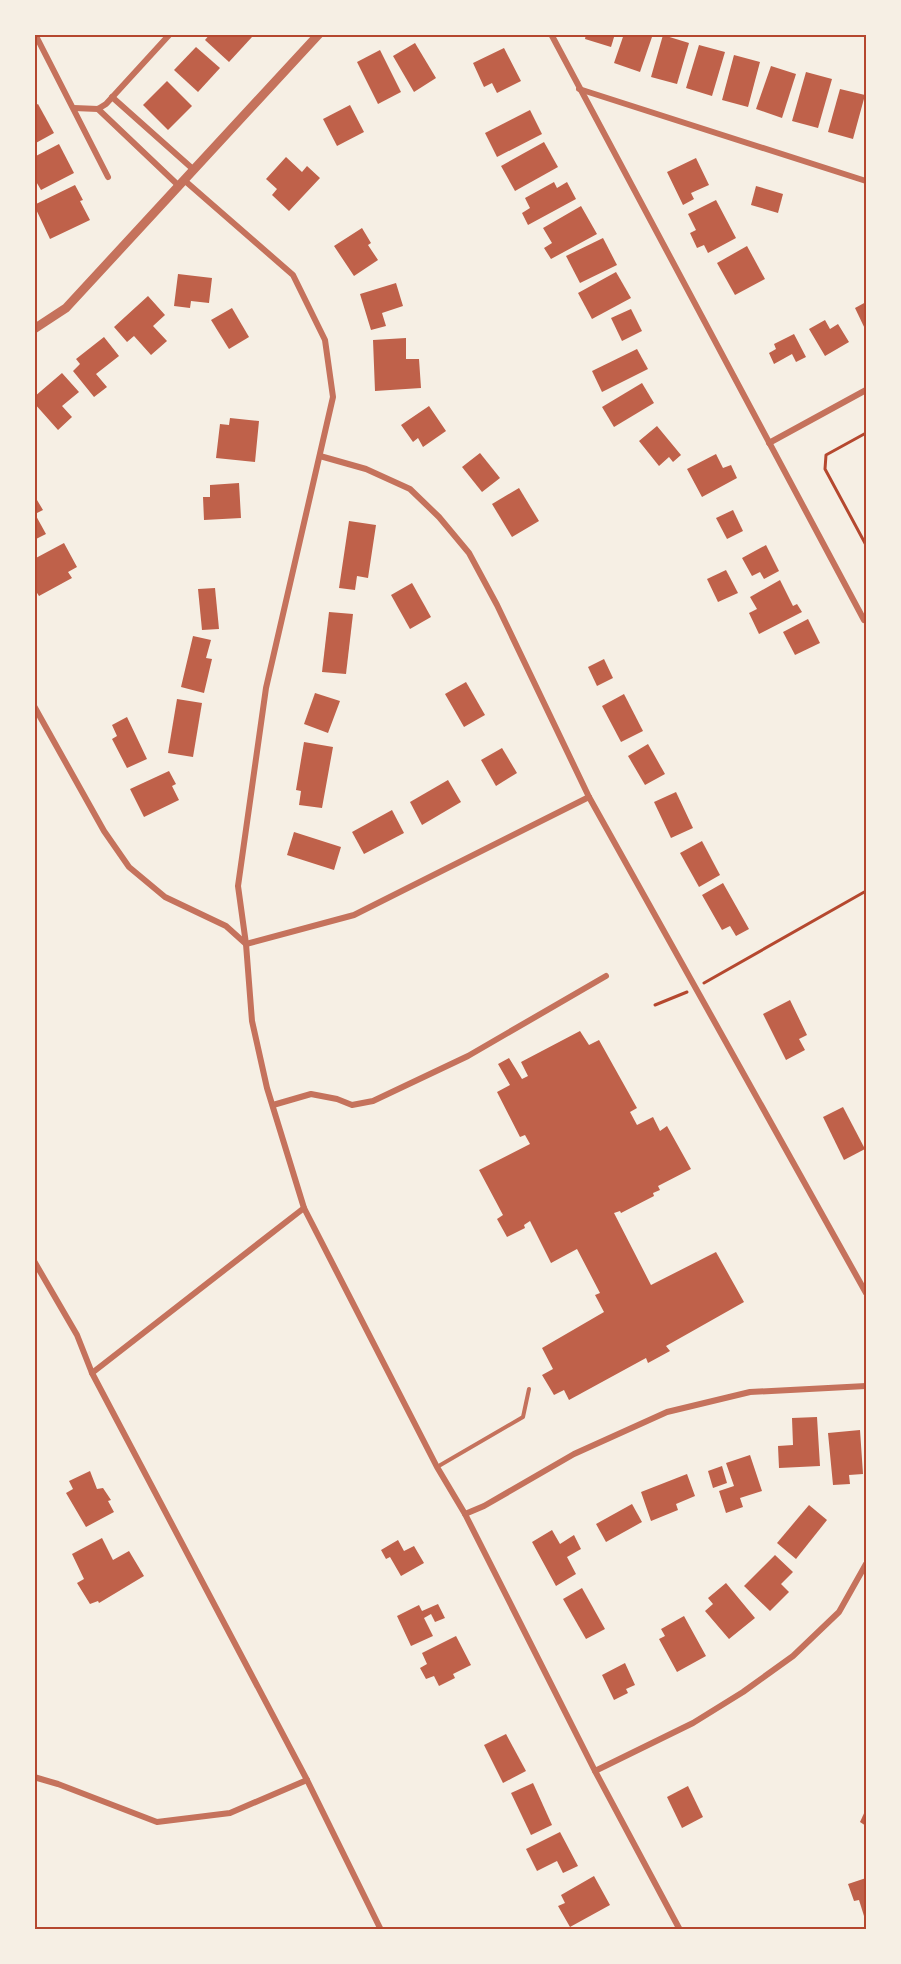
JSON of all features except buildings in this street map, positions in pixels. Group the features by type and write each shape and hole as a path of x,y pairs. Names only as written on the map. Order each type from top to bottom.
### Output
{"street":[{"path":"35,34 108,177"},
{"path":"98,109 170,34"},
{"path":"34,329 66,308 319,34"},
{"path":"550,34 864,620"},
{"path":"579,89 867,182"},
{"path":"112,97 194,170"},
{"path":"74,108 98,109 182,183 293,275 325,340 333,397 266,688 238,886 246,944 252,1021 273,1105 304,1208 437,1467 465,1514 595,1771 680,1929"},
{"path":"769,443 867,390"},
{"path":"320,456 366,469 410,489 439,517 469,553 497,605 589,797 867,1293"},
{"path":"34,706 104,831 129,867 165,897 226,926 246,944"},
{"path":"246,944 354,915 589,797"},
{"path":"273,1105 311,1094 338,1099 352,1105 373,1101 468,1056 606,976"},
{"path":"92,1373 304,1208"},
{"path":"34,1261 77,1335 92,1373 307,1780 381,1929"},
{"path":"465,1514 484,1506 574,1455 667,1412 750,1392 867,1386"},
{"path":"595,1771 693,1723 743,1692 793,1656 839,1612 867,1564"},
{"path":"34,1777 157,1822 230,1813 307,1780"}],"lane":[{"path":"437,1467 523,1417 529,1389"}],"path":[{"path":"867,432 826,455 825,469 867,545"},
{"path":"702,984 867,891"},
{"path":"655,1005 686,992"}]}
